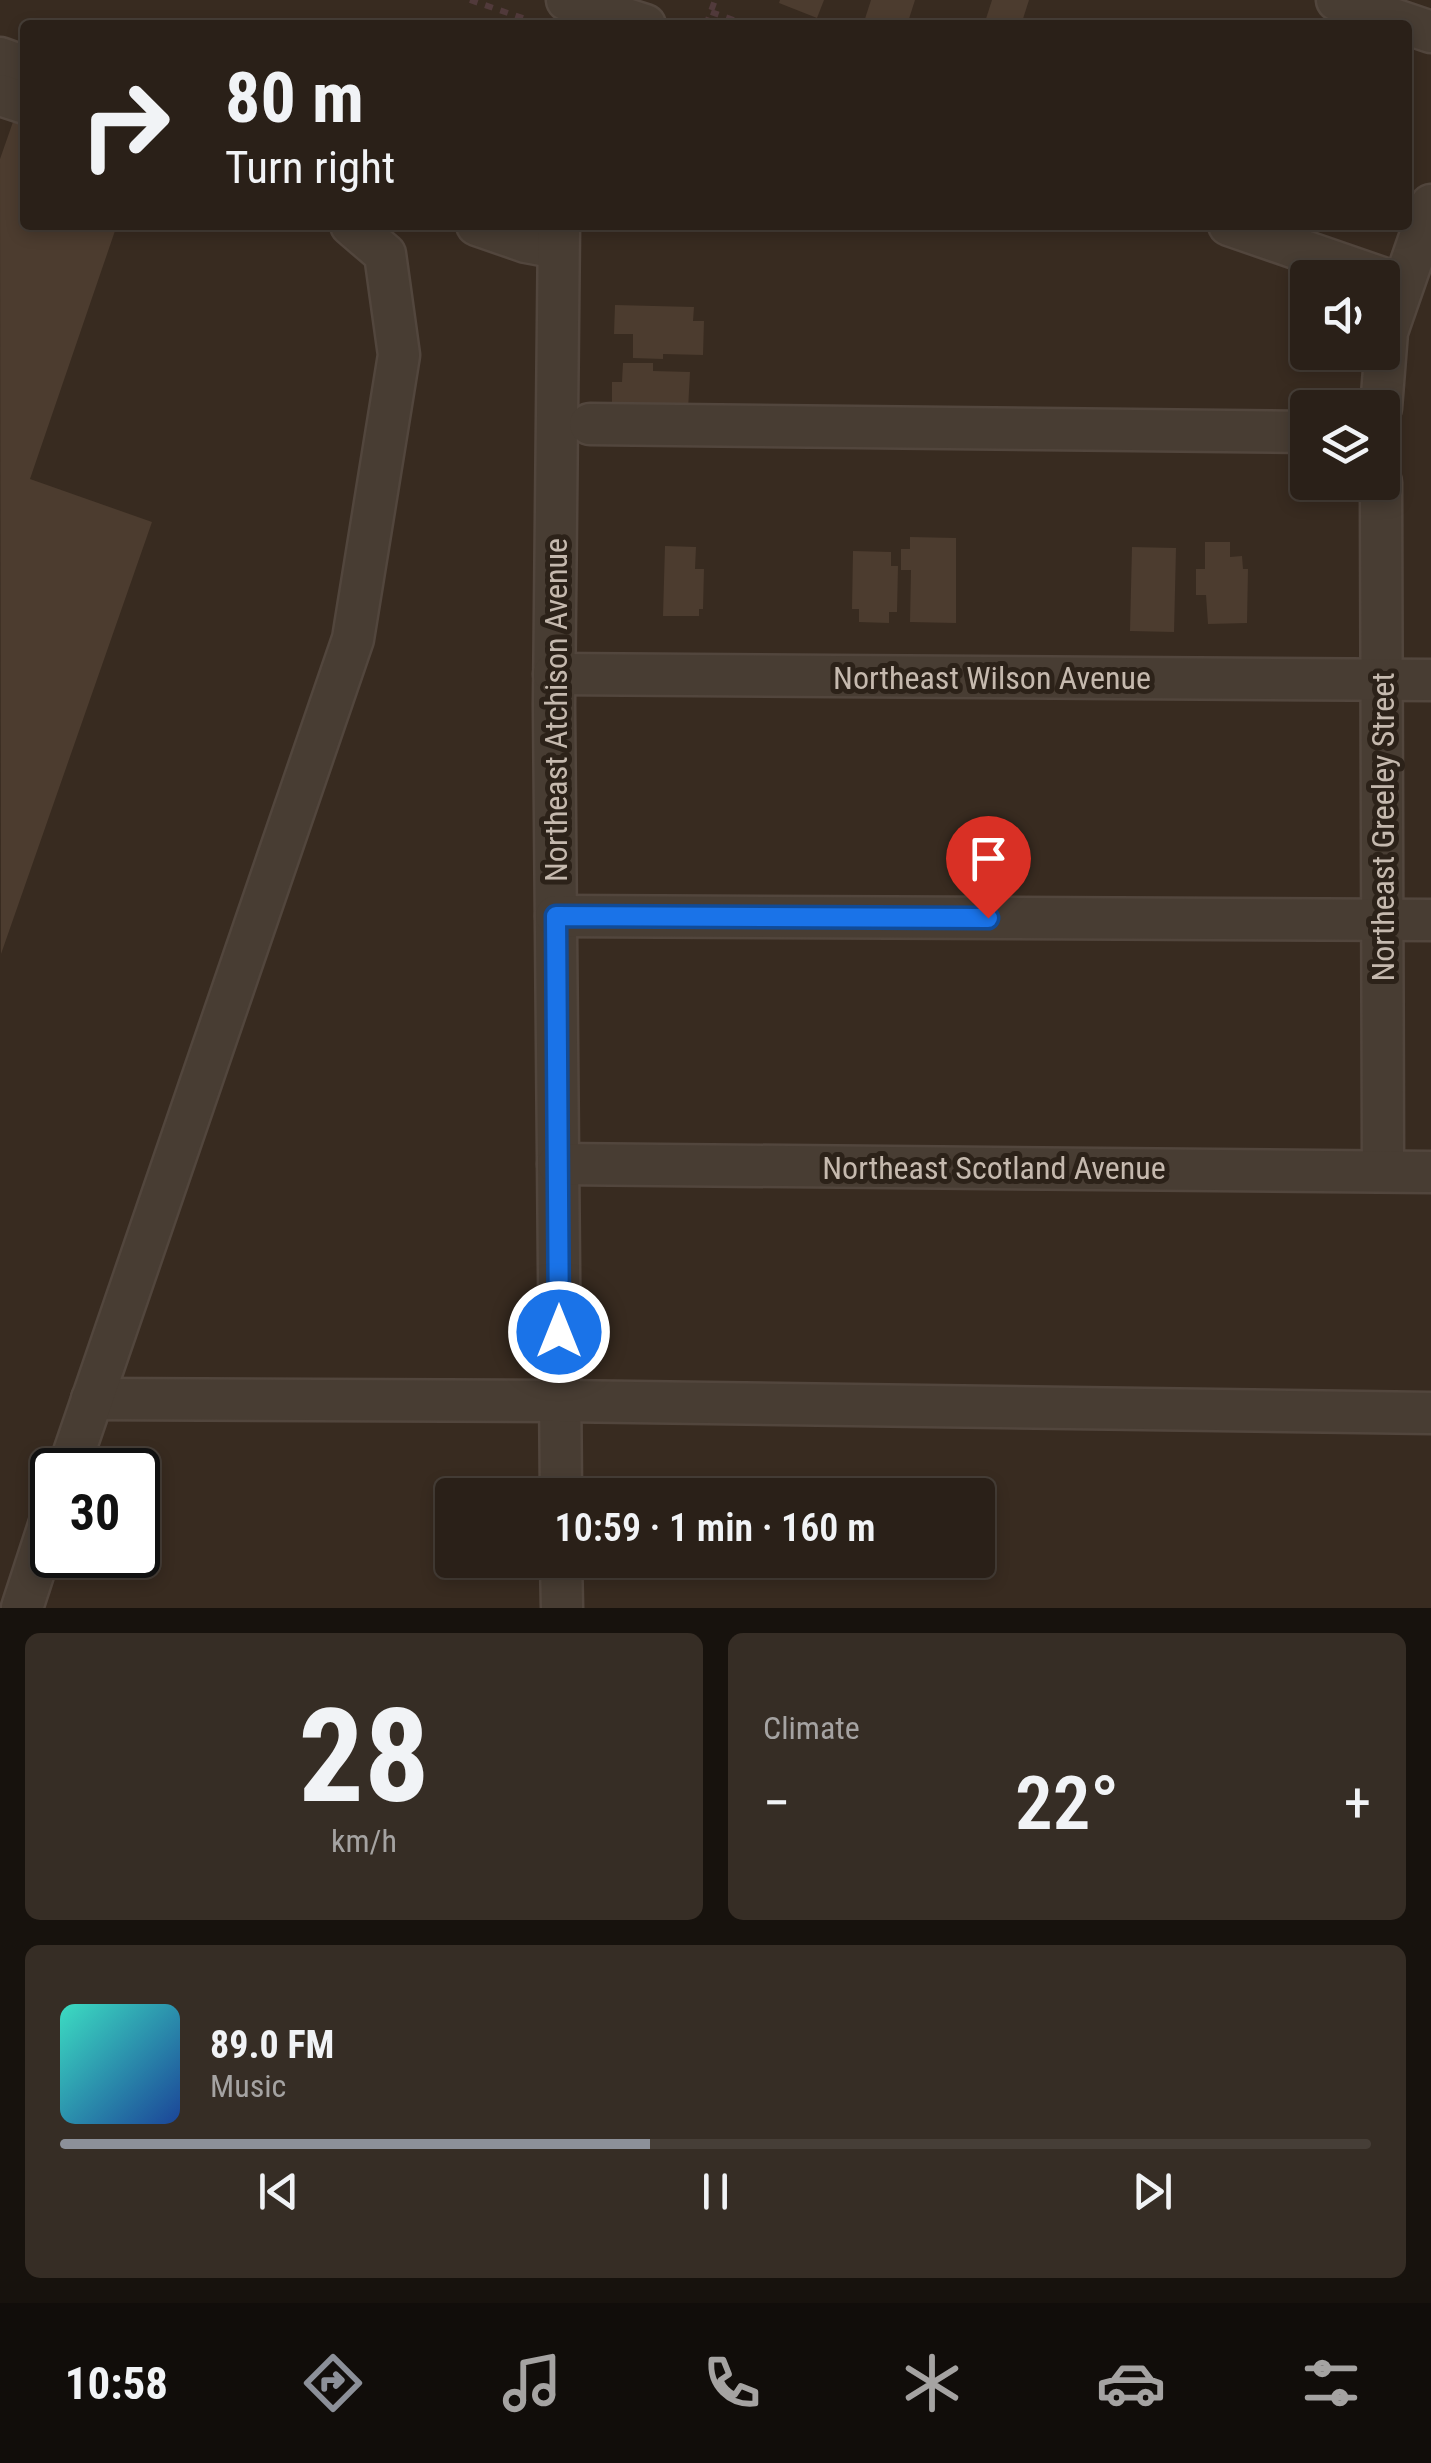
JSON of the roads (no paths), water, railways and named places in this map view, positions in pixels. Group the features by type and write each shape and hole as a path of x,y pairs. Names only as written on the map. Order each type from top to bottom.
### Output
{"street":[{"path":"567,0 633,17"},
{"path":"1337,0 1396,20"},
{"path":"1400,262 1431,205"},
{"path":"75,1448 352,638 399,354 385,254 357,230"},
{"path":"491,230 526,242 559,236"},
{"path":"1243,230 1331,260"},
{"name":"Northeast Atchison Avenue","path":"559,236 554,674 560,1478"},
{"path":"590,424 1290,432"},
{"name":"Northeast Greeley Street","path":"1382,500 1384,1171"},
{"name":"Northeast Wilson Avenue","path":"554,674 1431,680"},
{"path":"556,916 1431,920"},
{"name":"Northeast Scotland Avenue","path":"558,1164 1431,1172"},
{"path":"92,1399 1431,1413"},
{"path":"22,1608 32,1578"},
{"path":"561,1578 562,1608"}]}
